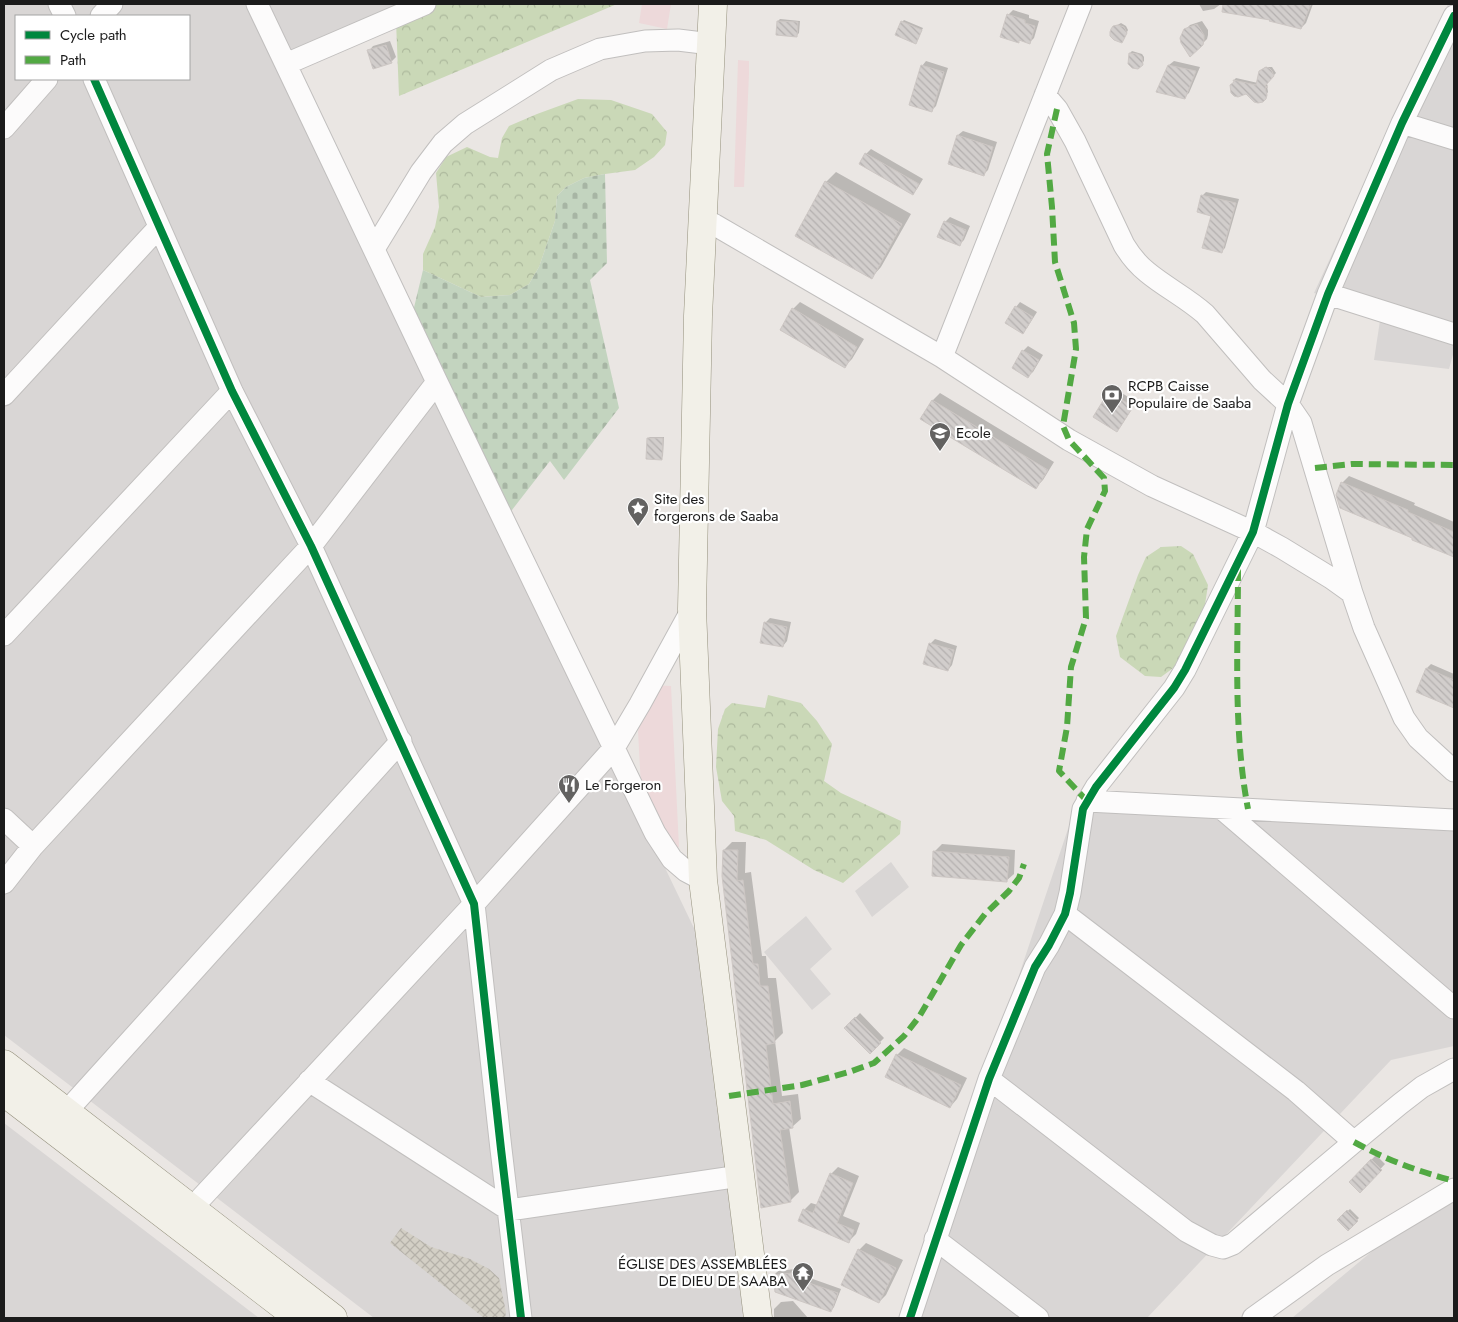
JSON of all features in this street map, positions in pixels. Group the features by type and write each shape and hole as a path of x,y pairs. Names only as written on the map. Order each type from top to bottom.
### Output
{"street":[{"path":"102,15 112,4"},
{"path":"257,4 655,833 672,860 686,871 703,880"},
{"path":"286,64 425,4"},
{"path":"713,4 698,316 692,609 703,880 758,1318"},
{"path":"942,357 1081,4"},
{"path":"910,1318 989,1079 1035,967 1065,914 1083,809 1096,787 1174,688 1185,670 1252,532 1288,404 1328,294 1402,123 1454,16"},
{"path":"374,249 421,172 443,143 465,124 551,70 600,49 645,41 678,40 710,44"},
{"path":"4,128 46,80"},
{"path":"94,80 232,391 311,546 474,904 521,1318"},
{"path":"1045,95 1057,109 1075,141 1124,245 1133,258 1147,272 1205,314 1262,380 1288,404 1302,423 1364,628 1404,718 1418,738 1454,771"},
{"path":"1402,123 1454,139"},
{"path":"703,219 942,357 1069,440 1152,486 1252,532 1282,548 1332,578 1352,593"},
{"path":"4,395 159,227"},
{"path":"1328,294 1454,334"},
{"path":"4,882 33,846 311,546 437,382"},
{"path":"6,627 232,391"},
{"path":"191,1209 474,904 614,748 692,609"},
{"path":"66,1112 401,741"},
{"path":"1087,801 1454,820"},
{"path":"1221,808 1454,1008"},
{"path":"4,819 33,846"},
{"path":"1065,914 1296,1091 1354,1142"},
{"path":"4,1064 333,1318"},
{"path":"989,1079 1186,1231 1212,1245 1224,1248 1234,1244 1422,1087 1454,1069"},
{"path":"309,1081 509,1210 740,1176"},
{"path":"4,1092 299,1318"},
{"path":"1253,1318 1327,1265 1454,1189"},
{"path":"935,1239 1038,1318"}],"shaded area":[{"path":"4,4 413,4 278,62 704,949 755,1318 374,1318 4,1035"},
{"path":"642,4 671,4 667,29 639,23"},
{"path":"1448,4 1454,4 1454,351 1449,369 1374,360 1381,314 1314,293"},
{"path":"738,60 749,61 744,187 734,187"},
{"path":"651,685 671,686 679,847 667,848 641,787 638,731"},
{"path":"1077,802 1454,824 1454,1046 1391,1060 1147,1318 904,1318"},
{"path":"891,862 909,887 872,917 855,891"},
{"path":"806,916 832,949 810,969 831,994 812,1010 764,952"},
{"path":"4,1123 259,1318 4,1318"},
{"path":"1454,1183 1454,1318 1292,1318"},
{"path":"401,1228 431,1247 470,1259 489,1269 499,1278 506,1312 505,1318 484,1318 390,1243"}],"green space":[{"path":"436,4 617,4 399,96 396,21"},
{"path":"578,99 611,100 652,114 667,132 665,145 654,157 635,170 584,178 566,187 557,196 555,221 539,267 529,284 510,295 481,297 423,270 423,254 435,227 439,207 436,173 446,157 467,147 490,157 498,158 502,138 509,126"},
{"path":"605,174 607,263 590,280 619,408 564,480 550,461 505,519 411,320 423,270 481,297 510,295 529,284 539,267 555,221 557,196 566,187 584,178"},
{"path":"1181,546 1193,554 1208,585 1204,611 1176,666 1161,677 1145,676 1120,657 1116,636 1146,557 1161,547"},
{"path":"768,695 801,703 817,721 832,744 824,781 841,793 901,821 900,834 843,883 814,870 766,840 735,831 734,816 722,801 716,767 718,729 725,709 732,703 765,708"}],"building":[{"path":"1223,4 1311,4 1301,29 1270,20 1222,12"},
{"path":"1007,14 1025,20 1025,23 1035,26 1030,44 1019,40 1019,43 1000,37"},
{"path":"777,21 798,22 797,37 776,35"},
{"path":"901,21 922,30 916,44 895,35"},
{"path":"1197,24 1204,35 1203,45 1190,57 1180,38 1184,29"},
{"path":"1113,26 1124,27 1127,33 1122,43 1110,36"},
{"path":"386,45 392,63 373,69 367,50"},
{"path":"1129,53 1138,54 1142,57 1143,65 1138,69 1132,68 1128,64"},
{"path":"921,65 944,72 932,112 909,105"},
{"path":"1168,65 1196,71 1185,99 1156,92"},
{"path":"1266,67 1272,71 1274,76 1265,86 1268,87 1265,88 1267,95 1263,102 1254,102 1246,94 1238,97 1231,93 1230,85 1234,82 1233,80 1256,85 1259,71"},
{"path":"957,135 993,147 984,176 948,164"},
{"path":"865,153 919,184 913,195 859,164"},
{"path":"825,181 902,224 872,279 795,236"},
{"path":"1201,195 1236,203 1222,253 1202,248 1211,216 1197,212"},
{"path":"944,221 966,230 960,246 937,237"},
{"path":"1015,306 1033,317 1023,334 1005,323"},
{"path":"792,308 857,347 845,368 780,330"},
{"path":"1022,350 1039,360 1028,378 1012,368"},
{"path":"1109,391 1133,407 1117,432 1093,417"},
{"path":"932,400 1048,470 1036,489 920,419"},
{"path":"647,438 663,438 662,460 646,459"},
{"path":"1341,482 1408,510 1408,512 1454,532 1454,557 1340,508 1336,495"},
{"path":"764,622 787,627 783,647 760,643"},
{"path":"929,643 954,650 948,671 923,664"},
{"path":"1426,668 1454,680 1454,708 1416,692"},
{"path":"723,850 738,850 737,881 743,880 753,964 758,964 760,986 768,986 775,1043 766,1045 773,1104 790,1101 793,1128 780,1130 791,1202 761,1208 722,876"},
{"path":"933,851 1009,857 1007,882 932,876"},
{"path":"855,1017 881,1043 870,1054 844,1028"},
{"path":"896,1054 961,1085 950,1108 885,1077"},
{"path":"1371,1159 1382,1170 1360,1193 1349,1182"},
{"path":"830,1173 853,1183 837,1223 854,1230 849,1243 798,1221 803,1209 813,1213"},
{"path":"1347,1210 1358,1221 1348,1231 1337,1220"},
{"path":"858,1249 896,1268 879,1303 841,1285"},
{"path":"792,1273 792,1277 838,1293 831,1312 775,1292 773,1275"}],"marked path":[{"path":"1057,109 1047,154 1055,262 1074,323 1076,349 1063,426 1069,440 1104,478 1105,491 1087,529 1084,557 1086,618 1071,667 1067,727 1059,771 1087,801"},
{"path":"1315,468 1352,464 1454,465"},
{"path":"1238,569 1238,719 1243,779 1248,809"},
{"path":"729,1096 802,1085 874,1063 904,1036 919,1017 961,945 985,914 1009,891 1019,878 1024,864"},
{"path":"1354,1142 1402,1164 1454,1181"}],"cycle path":[{"path":"910,1318 989,1079 1035,967 1065,914 1083,809 1096,787 1174,688 1185,670 1253,532 1288,404 1328,294 1402,123 1454,16"},
{"path":"94,80 232,391 311,546 474,904 521,1318"}],"place":[{"name":"RCPB Caisse Populaire de Saaba","path":"1112,414"},
{"name":"Ecole","path":"940,452"},
{"name":"Site des forgerons de Saaba","path":"638,527"},
{"name":"Le Forgeron","path":"569,804"},
{"name":"ÉGLISE DES ASSEMBLÉES DE DIEU DE SAABA","path":"803,1292"}]}
